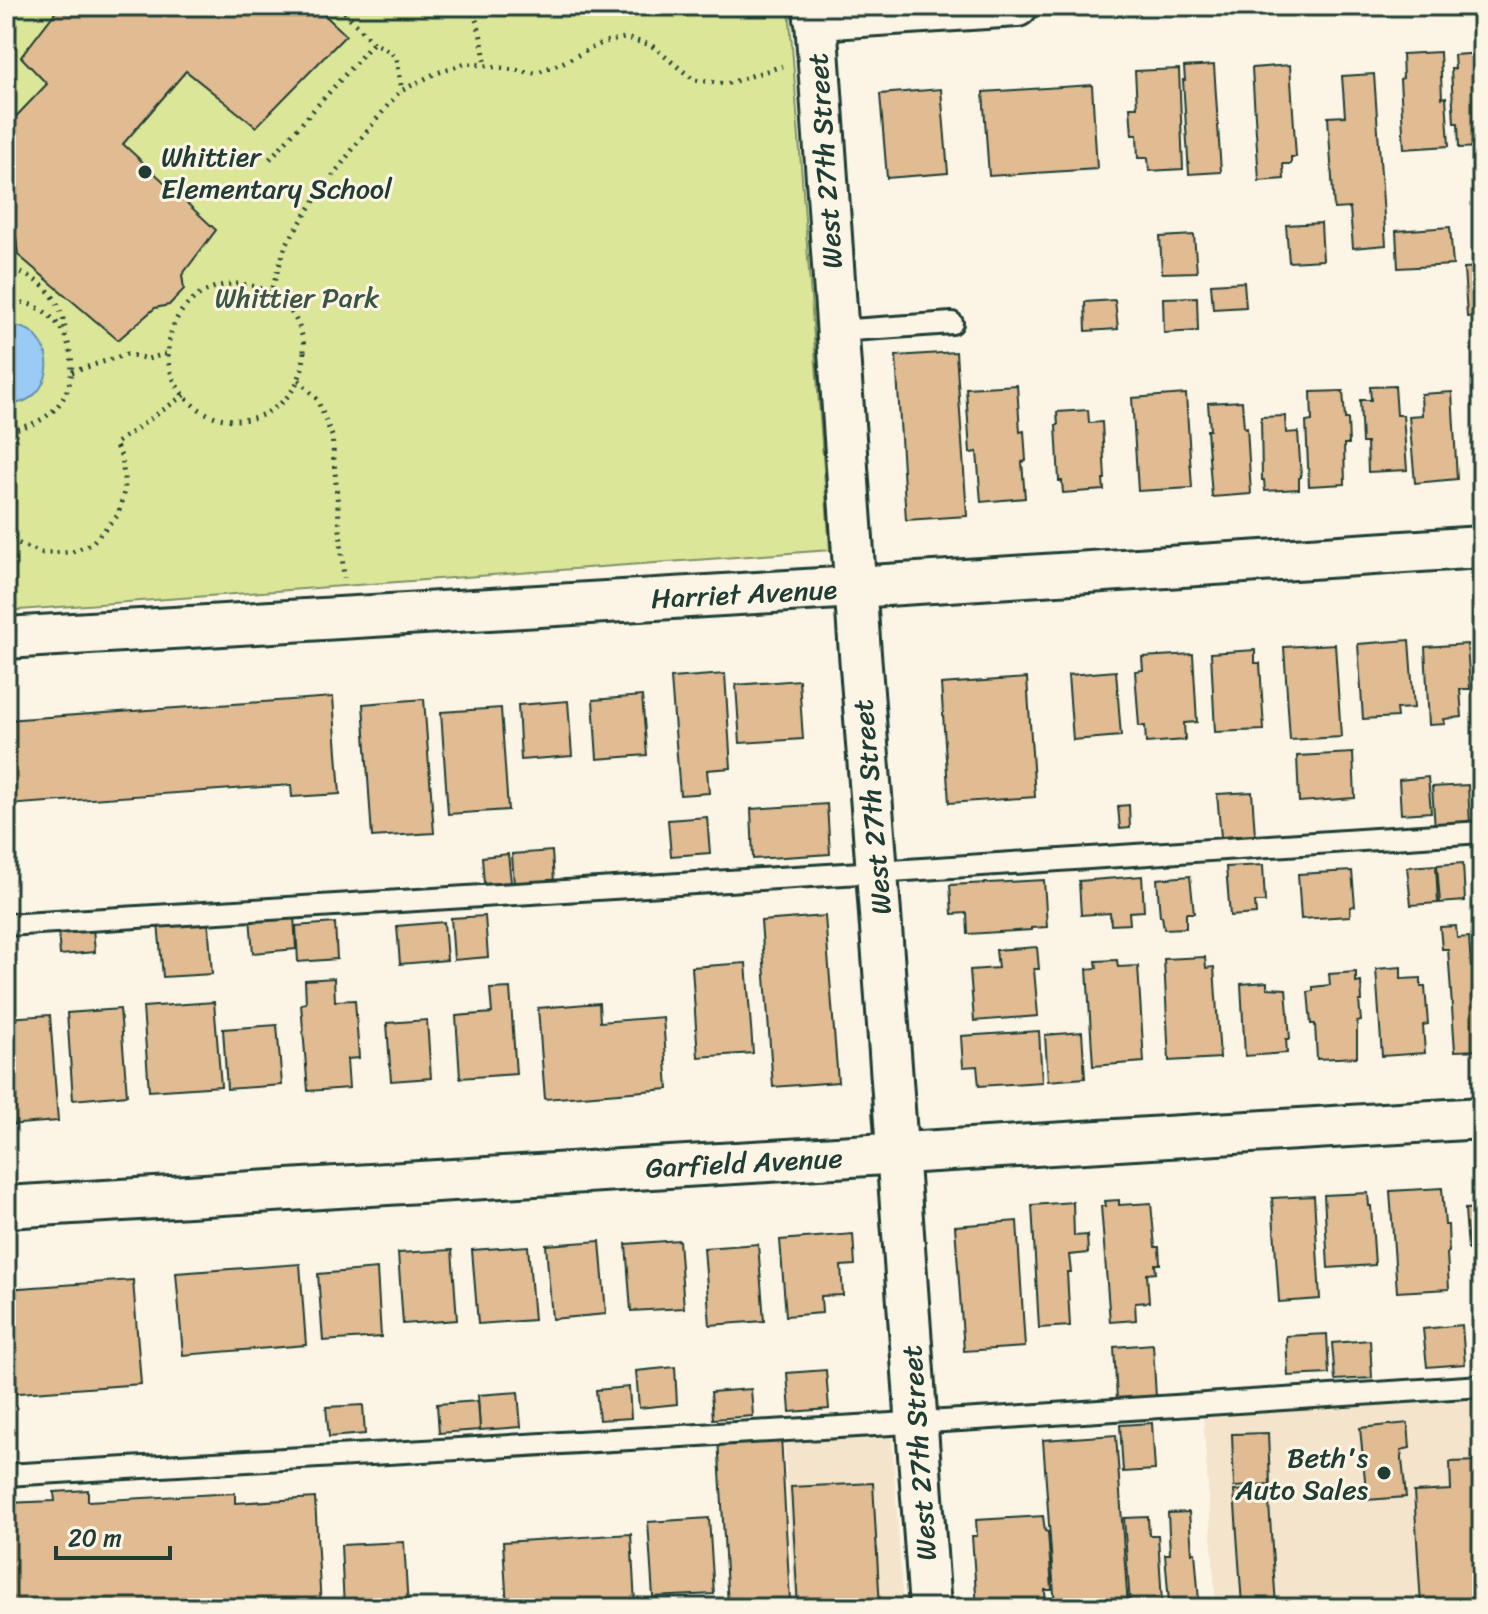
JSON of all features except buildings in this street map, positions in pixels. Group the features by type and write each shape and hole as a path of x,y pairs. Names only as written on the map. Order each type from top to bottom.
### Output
{"street":[{"path":"815,12 1017,6"},
{"name":"West 27th Street","path":"815,12 930,1608"},
{"name":"Harriet Avenue","path":"6,638 1482,547"},
{"name":"Garfield Avenue","path":"6,1207 1482,1118"}],"lane":[{"path":"837,331 952,323"},
{"path":"6,925 1482,832"},
{"path":"6,1475 917,1423 1482,1386"}],"path":[{"path":"339,6 373,43 390,51 397,59 402,91"},
{"path":"468,6 474,13 486,66"},
{"path":"267,303 286,245 316,198 402,91 434,74 467,63 535,73 604,42 625,38 651,45 694,80 726,84 779,66"},
{"path":"270,159 373,43"},
{"path":"6,267 37,282 53,294 63,312 72,372 67,391 57,409 23,429 6,430"},
{"path":"231,284 252,286 271,293 286,306 297,322 304,341 304,361 299,380 289,396 274,410 256,417 237,420 217,417 199,409 184,395 172,376 168,353 171,333 180,314 193,299 211,289 231,284"},
{"path":"6,301 37,307 55,321 67,339"},
{"path":"72,372 127,354 148,359 168,353"},
{"path":"299,380 317,399 332,436 344,583"},
{"path":"6,524 15,542 41,553 72,552 91,544 118,515 125,488 122,458 115,444 184,395"}],"shaded area":[{"path":"1482,1392 1482,1608 1216,1608 1203,1413"},
{"path":"891,1415 903,1608 795,1608 783,1425"}],"green space":[{"name":"Whittier Park","path":"6,6 789,6 830,550 6,611"}],"water":[{"path":"6,326 28,330 40,341 47,365 40,388 32,397 20,403 6,404"}],"place":[{"name":"Whittier Elementary School","path":"145,172"},
{"name":"Beth's Auto Sales","path":"1384,1473"}]}
